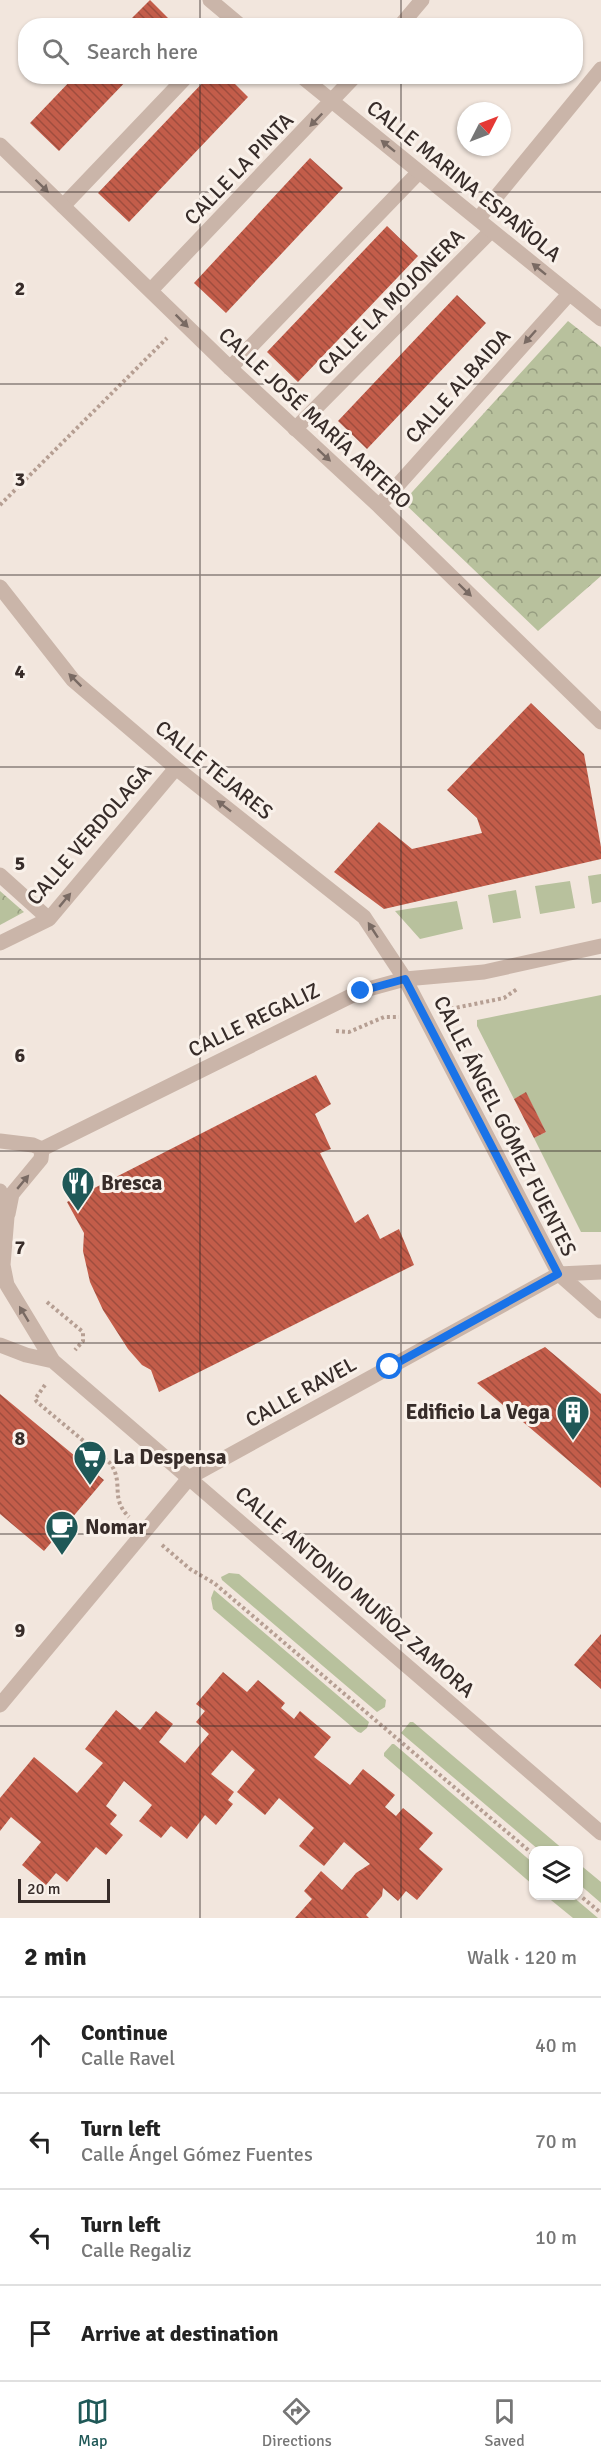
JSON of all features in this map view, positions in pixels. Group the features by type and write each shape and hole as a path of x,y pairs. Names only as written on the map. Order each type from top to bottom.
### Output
{"street":[{"path":"210,0 230,18"},
{"path":"407,18 422,0"},
{"path":"478,219 601,69"},
{"path":"63,206 179,84"},
{"name":"CALLE MARINA ESPAÑOLA","path":"311,84 601,319"},
{"name":"CALLE LA PINTA","path":"151,290 348,84"},
{"name":"CALLE JOSÉ MARÍA ARTERO","path":"0,145 230,368 379,506 601,722"},
{"path":"230,368 419,172"},
{"name":"CALLE LA MOJONERA","path":"295,429 491,231"},
{"name":"CALLE ALBAIDA","path":"379,506 569,294"},
{"name":"CALLE TEJARES","path":"1,590 73,680 176,768 364,917 405,979"},
{"name":"CALLE VERDOLAGA","path":"0,944 49,919 176,768"},
{"path":"0,875 49,919"},
{"name":"CALLE REGALIZ","path":"42,1149 361,991 405,979 484,972 601,946"},
{"name":"CALLE ÁNGEL GÓMEZ FUENTES","path":"405,979 558,1274 601,1311"},
{"path":"0,1141 33,1145 42,1149 41,1159 12,1194 7,1217 2,1268"},
{"path":"0,1191 7,1217"},
{"name":"CALLE ANTONIO MUÑOZ ZAMORA","path":"2,1268 7,1285 52,1361 190,1477 601,1833"},
{"path":"558,1274 601,1272"},
{"name":"CALLE RAVEL","path":"190,1477 558,1274"},
{"name":"CALLE ANTONIO MUÑOZ ZAMORA","path":"0,1344 52,1361"},
{"path":"0,1705 190,1477"}],"path":[{"path":"0,505 184,322"},
{"path":"447,1010 500,999"},
{"path":"362,1027 384,1017 404,1018"},
{"path":"44,1300 83,1332 83,1341"},
{"path":"39,1392 35,1399 37,1402 113,1468 117,1479 118,1504 128,1516"},
{"path":"159,1544 188,1567 214,1583 529,1851"},
{"path":"583,1897 601,1913"}],"green space":[{"path":"568,321 601,347 601,576 538,631 403,502"},
{"path":"601,874 601,902 592,904 588,876"},
{"path":"570,881 575,908 540,914 535,886"},
{"path":"516,890 521,918 493,923 488,895"},
{"path":"0,891 24,912 0,925"},
{"path":"457,901 463,929 420,939 395,911"},
{"path":"601,995 601,1232 581,1232 534,1138 546,1132 526,1093 514,1099 477,1026 477,1020"},
{"path":"229,1573 239,1574 386,1700 385,1707 377,1712 222,1580 221,1577"},
{"path":"214,1590 369,1722 367,1728 361,1733 358,1732 213,1609 211,1598"},
{"path":"410,1722 413,1722 559,1846 534,1846 401,1733"},
{"path":"394,1744 529,1860 529,1882 384,1756 384,1753"},
{"path":"583,1867 601,1882 601,1903 583,1887"},
{"path":"551,1900 577,1900 598,1918 573,1918"}],"building":[{"path":"150,0 168,18 132,18"},
{"path":"67,84 123,84 59,151 30,123"},
{"path":"201,84 235,84 248,97 129,222 98,193"},
{"path":"310,158 343,188 226,313 194,283"},
{"path":"387,226 418,256 298,382 267,352"},
{"path":"457,295 486,323 367,449 338,421"},
{"path":"531,703 584,754 601,847 601,859 384,909 334,872 379,822 412,849 482,833 477,818 447,790"},
{"path":"316,1075 331,1104 315,1114 331,1149 320,1153 355,1223 368,1214 380,1239 399,1229 414,1265 159,1392 151,1370 142,1365 128,1349 103,1310 90,1282 83,1251 84,1233 67,1202"},
{"path":"526,1092 546,1132 534,1138 514,1099"},
{"name":"Edificio La Vega","path":"545,1347 601,1394 601,1488 477,1383"},
{"path":"0,1394 104,1480 44,1551 0,1514"},
{"path":"601,1634 601,1689 574,1665"},
{"path":"223,1672 247,1692 258,1680 285,1703 281,1708 294,1719 300,1711 331,1737 314,1757 350,1785 363,1769 395,1795 385,1807 396,1816 403,1808 433,1833 419,1849 443,1869 417,1900 406,1891 398,1901 383,1888 382,1896 366,1915 369,1918 295,1918 312,1899 304,1891 321,1871 342,1890 356,1873 370,1864 344,1842 324,1866 299,1846 314,1828 279,1798 265,1815 237,1792 255,1770 232,1750 211,1774 234,1792 228,1800 233,1804 216,1825 205,1815 187,1839 171,1826 161,1838 139,1821 152,1805 124,1781 106,1806 117,1815 110,1824 123,1835 106,1855 96,1847 67,1882 56,1873 46,1885 22,1865 41,1842 11,1817 0,1831 0,1798 34,1757 77,1793 103,1763 85,1749 116,1710 140,1730 156,1711 173,1724 159,1742 185,1763 209,1734 196,1722 205,1711 196,1704"}],"place":[{"name":"Bresca","path":"78,1212"},
{"name":"Edificio La Vega","path":"573,1441"},
{"name":"La Despensa","path":"90,1486"},
{"name":"Nomar","path":"62,1556"}],"route":[{"path":"361,991 405,979 558,1274 390,1367"}]}
